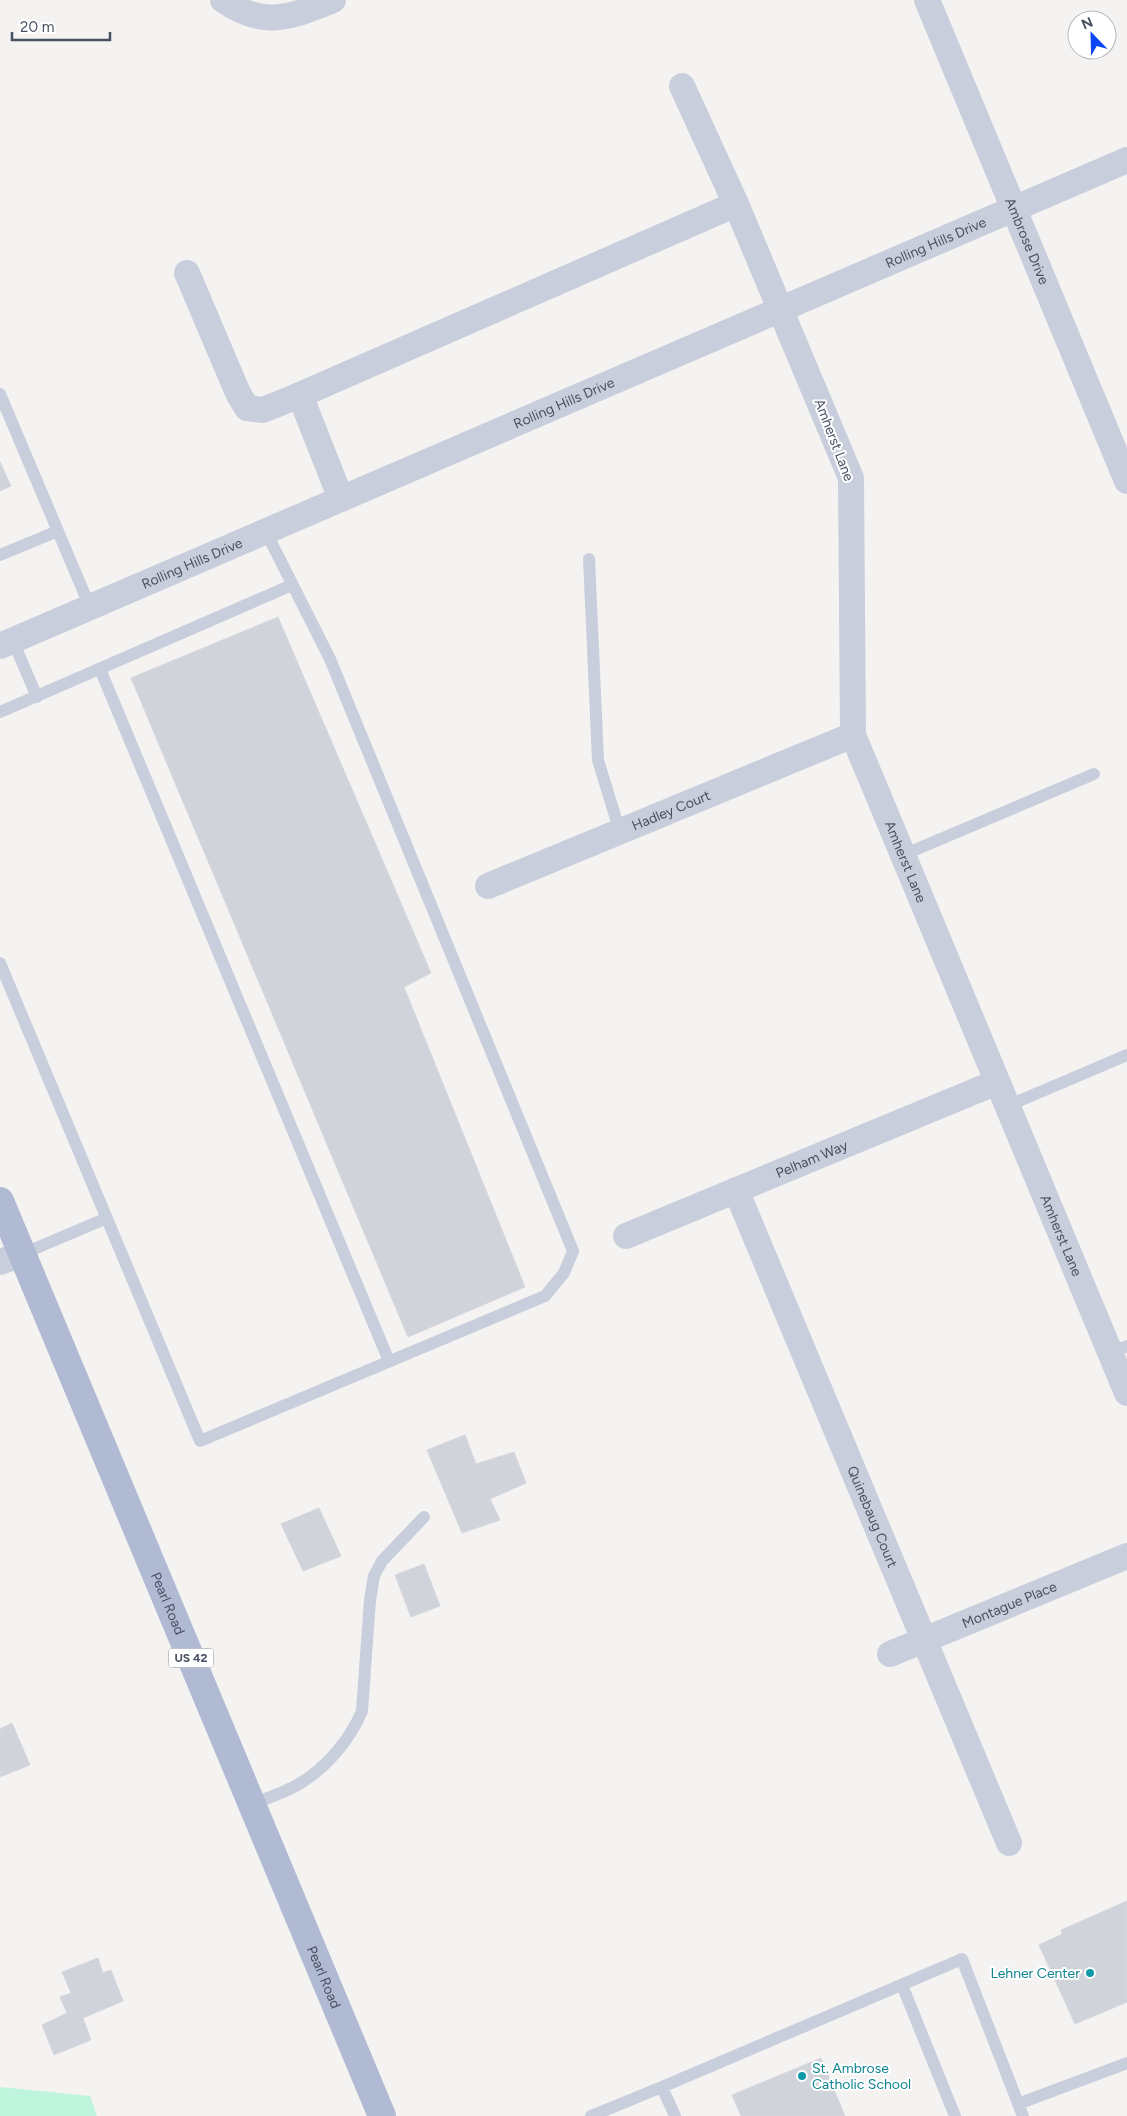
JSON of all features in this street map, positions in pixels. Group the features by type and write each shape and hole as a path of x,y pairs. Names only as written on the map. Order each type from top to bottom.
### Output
{"main road":[{"name":"Pearl Road","path":"0,1201 11,1258 252,1804 382,2116"}],"street":[{"path":"223,0 237,10 265,18 292,17 333,0"},
{"name":"Ambrose Drive","path":"927,0 1127,481"},
{"name":"Amherst Lane","path":"682,86 736,204 851,478 853,735 1007,1106 1119,1350 1127,1393"},
{"name":"Rolling Hills Drive","path":"6,643 1127,160"},
{"path":"187,273 238,393 247,408 263,410 736,204"},
{"path":"300,395 341,499"},
{"name":"Hadley Court","path":"488,886 853,735"},
{"name":"Pelham Way","path":"626,1236 997,1082"},
{"name":"Quinebaug Court","path":"736,1190 1009,1843"},
{"name":"Montague Place","path":"890,1654 1127,1556"}],"lane":[{"path":"0,394 90,607"},
{"path":"0,555 58,531"},
{"path":"0,962 200,1441 545,1296 564,1273 573,1251 330,659 266,532"},
{"path":"589,559 598,760 620,832"},
{"path":"0,712 292,585"},
{"path":"6,643 37,696"},
{"path":"100,669 389,1361"},
{"path":"903,855 1094,774"},
{"path":"1007,1106 1127,1055"},
{"path":"11,1258 107,1218"},
{"path":"252,1804 298,1784 319,1769 343,1745 356,1725 362,1711 370,1600 374,1576 382,1560 424,1517"},
{"path":"591,2116 962,1960 1021,2110 1127,2063"},
{"path":"902,1985 955,2116"},
{"path":"662,2087 674,2116"}],"green space":[{"path":"0,2087 90,2096 97,2116 0,2116"}],"building":[{"path":"0,462 11,486 0,491"},
{"path":"278,617 431,973 404,987 525,1287 408,1337 131,678"},
{"path":"465,1435 476,1464 514,1452 526,1483 490,1499 500,1520 462,1533 427,1450"},
{"path":"319,1508 341,1556 303,1571 281,1524"},
{"path":"424,1564 440,1606 411,1617 395,1575"},
{"path":"12,1723 30,1765 0,1777 0,1729"},
{"name":"Lehner Center","path":"1127,1901 1127,2002 1075,2024 1039,1945 1062,1934 1061,1930"},
{"path":"98,1958 103,1973 111,1970 123,2001 83,2018 91,2040 54,2055 42,2025 67,2013 60,1997 71,1993 62,1972"},
{"name":"St. Ambrose Catholic School","path":"821,2058 845,2116 741,2116 732,2095"}],"place":[{"name":"Lehner Center","path":"1090,1973"},
{"name":"St. Ambrose Catholic School","path":"802,2076"}]}
